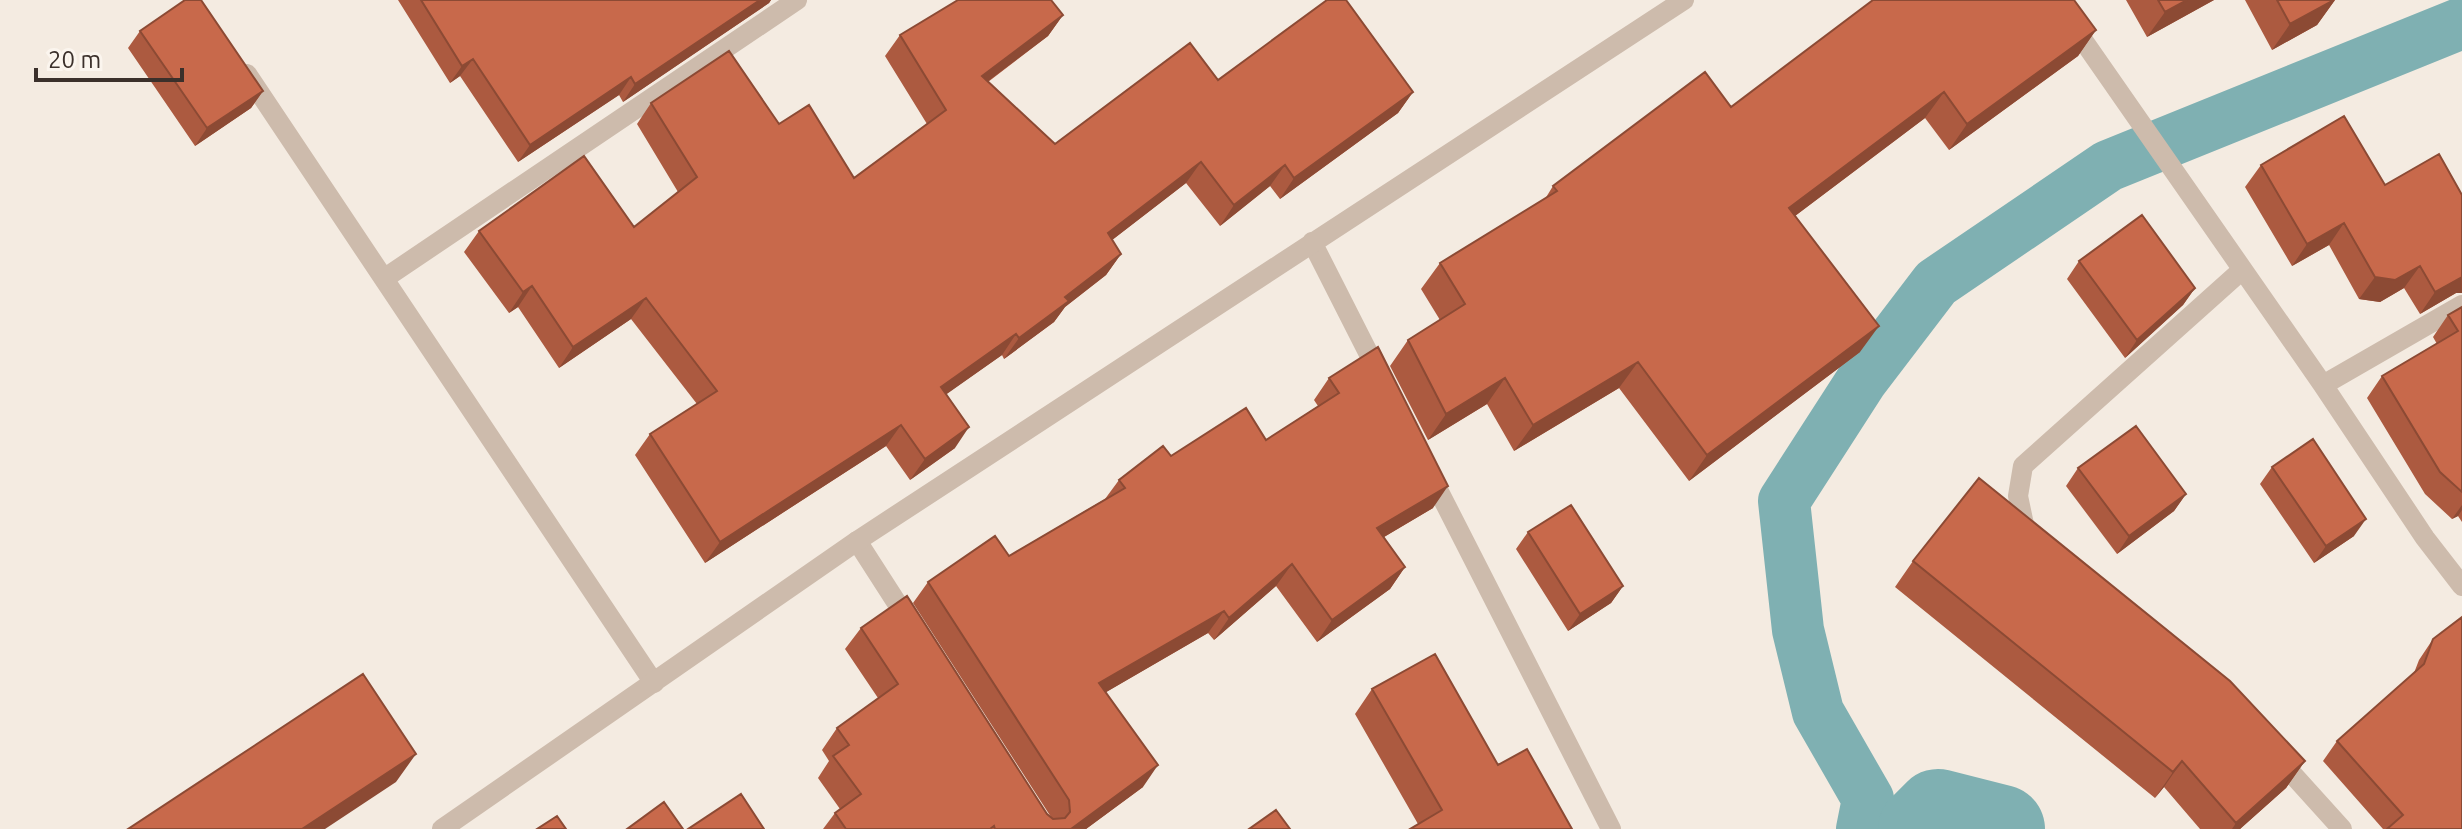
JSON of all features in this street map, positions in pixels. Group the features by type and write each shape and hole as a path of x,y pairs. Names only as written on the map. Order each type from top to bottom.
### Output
{"street":[{"path":"385,278 797,0"},
{"path":"442,829 857,541 1684,0"},
{"path":"2055,0 2323,385 2425,538 2462,586"},
{"path":"233,53 654,683"},
{"path":"1312,242 1390,396"},
{"path":"2038,545 2026,534 2018,496 2023,466 2242,270"},
{"path":"2323,385 2462,305"},
{"path":"1419,451 1611,829"},
{"path":"857,541 925,645"},
{"path":"2261,740 2342,829"}],"building":[{"path":"185,0 201,0 263,91 207,128 140,31"},
{"path":"421,0 760,0 635,84 631,77 530,145 473,59 462,66"},
{"path":"958,0 1051,0 1063,15 982,76 1055,144 1190,43 1218,80 1327,0 1346,0 1413,92 1294,178 1285,165 1234,205 1201,162 1108,233 1121,254 1065,297 1069,301 1019,338 1016,334 941,387 969,427 925,459 901,425 720,542 650,434 717,391 646,298 573,347 532,286 523,292 479,231 584,156 634,227 697,177 651,103 729,51 779,124 809,105 854,178 946,110 900,35"},
{"path":"1873,0 2074,0 2096,30 1967,124 1944,92 1789,208 1879,326 1707,455 1638,362 1533,425 1505,378 1446,414 1408,340 1465,304 1440,263 1557,191 1553,186 1705,72 1731,107"},
{"path":"2158,0 2187,0 2165,12"},
{"path":"2277,0 2334,0 2290,24"},
{"path":"2344,116 2385,185 2439,154 2462,195 2462,277 2435,292 2420,266 2395,280 2375,277 2344,223 2307,244 2261,165"},
{"path":"2142,215 2195,288 2137,340 2079,261"},
{"path":"2462,307 2462,492 2440,472 2382,376 2458,331 2448,315"},
{"path":"1378,347 1448,486 1377,528 1405,567 1332,620 1292,564 1229,618 1224,611 1099,683 1158,765 1071,829 995,829 994,826 990,829 846,829 835,813 861,794 833,756 849,745 837,728 898,684 861,628 907,596 1047,814 1053,819 1065,818 1070,812 1069,800 928,582 995,536 1009,556 1125,488 1119,480 1163,446 1171,456 1246,408 1266,440 1339,393 1329,378"},
{"path":"2136,426 2186,494 2129,536 2078,468"},
{"path":"2313,439 2366,519 2326,546 2272,467"},
{"path":"1979,478 2230,681 2305,761 2236,823 2182,761 2173,772 1913,561"},
{"path":"1571,505 1623,586 1580,614 1528,532"},
{"path":"2462,617 2462,829 2387,829 2403,815 2337,741 2424,664 2433,639"},
{"path":"1435,654 1498,765 1527,749 1572,829 1410,829 1442,810 1372,689"},
{"path":"363,674 416,754 302,829 128,829"},
{"path":"741,794 764,829 688,829"},
{"path":"664,802 683,829 627,829"},
{"path":"1276,810 1290,829 1249,829"},
{"path":"557,816 566,829 537,829"}],"waterway":[{"path":"1862,829 1868,799 1818,712 1798,630 1784,501 1862,380 1936,283 2108,166 2462,23"},
{"path":"1922,829 1938,813 2001,829"}]}
